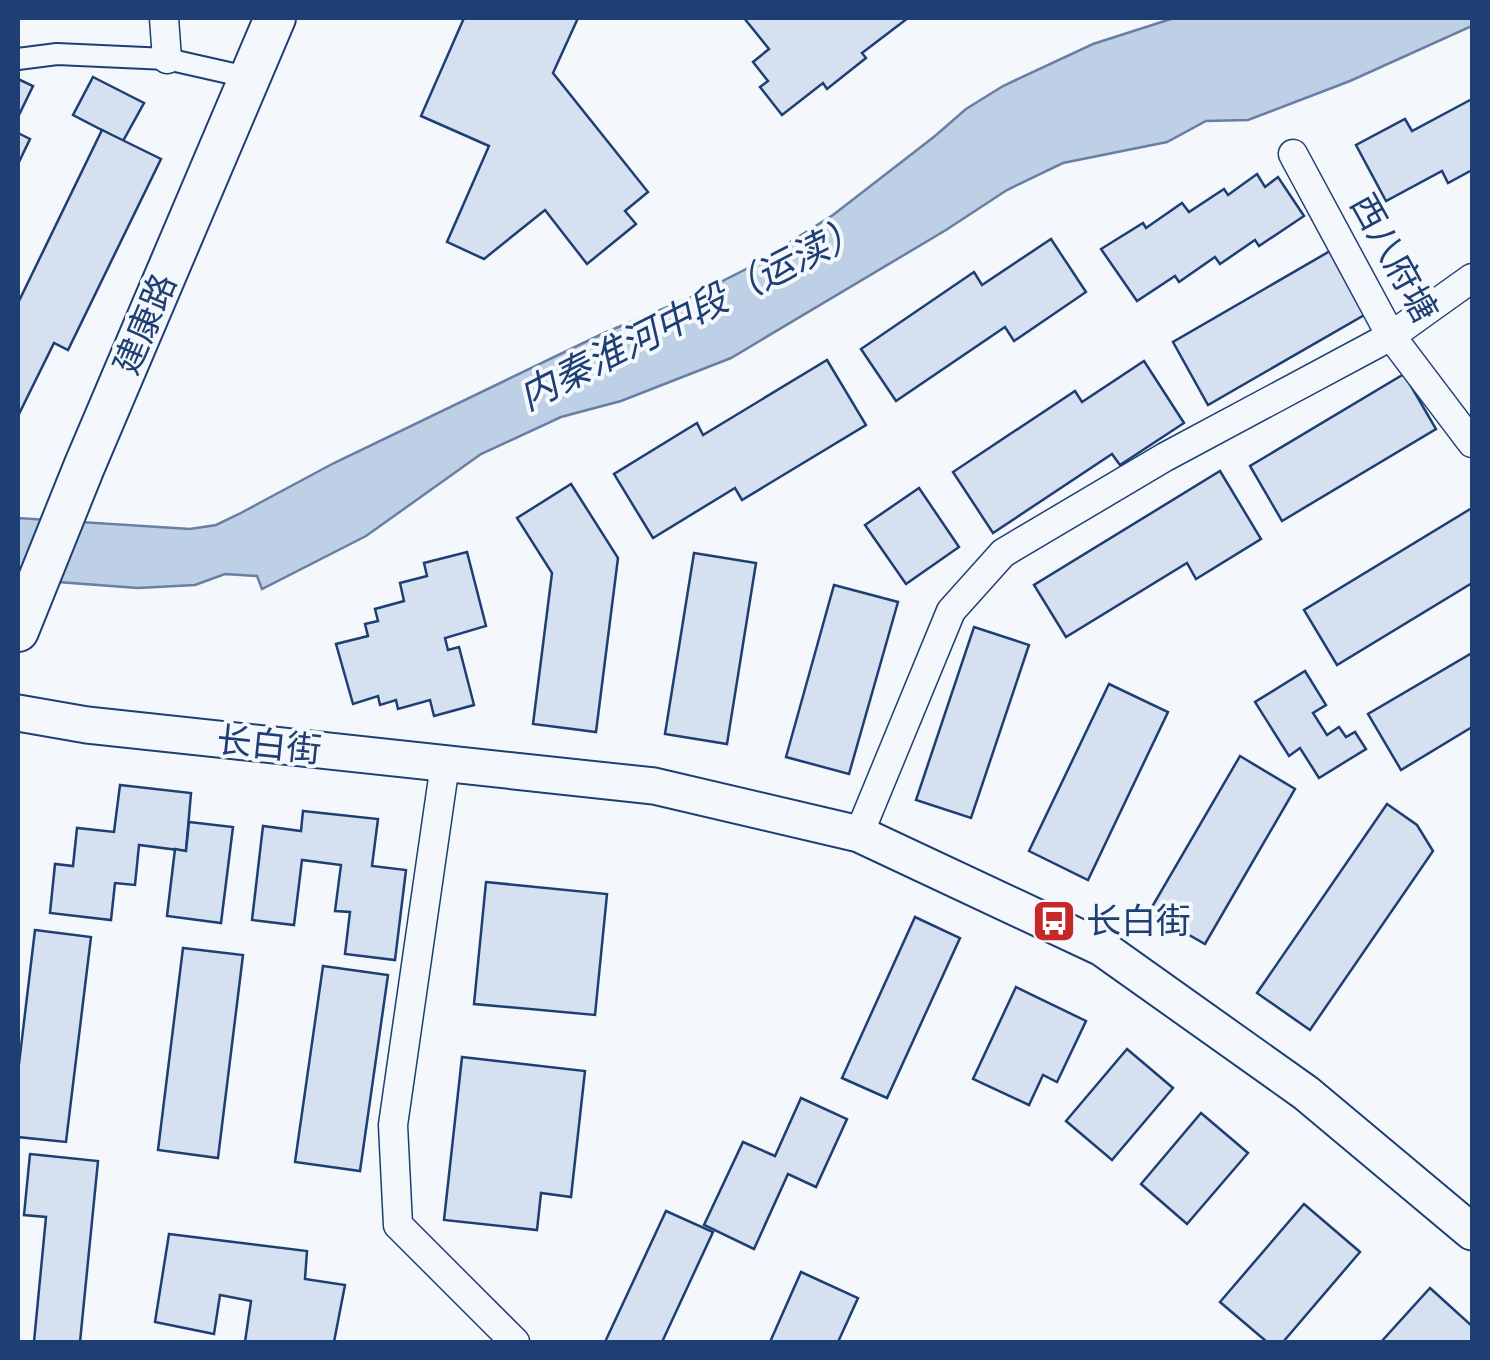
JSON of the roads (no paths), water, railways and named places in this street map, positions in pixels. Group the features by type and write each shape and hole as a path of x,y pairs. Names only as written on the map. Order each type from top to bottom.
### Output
{"main road":[{"name":"建康路","path":"18,631 275,18"}],"street":[{"path":"164,18 168,59"},
{"path":"18,59 57,54 168,59 251,78"},
{"name":"西八府塘","path":"1293,154 1391,336 1472,442"},
{"path":"859,834 951,611 1002,554 1165,458 1391,336 1472,278"},
{"name":"长白街","path":"18,713 87,725 654,786 859,834 1102,948 1306,1093 1472,1232"},
{"path":"445,764 394,1125 398,1225 515,1342"}],"water":[{"name":"内秦淮河中段（运渎）","path":"1174,18 1472,18 1472,26 1350,81 1248,120 1206,121 1167,142 1063,163 1007,190 731,358 621,401 561,417 481,454 366,536 262,589 257,576 225,574 195,585 138,588 18,579 18,518 190,529 216,525 334,463 752,266 833,215 966,109 1003,86 1093,44"}],"place":[{"name":"长白街","path":"1054,921"}]}
